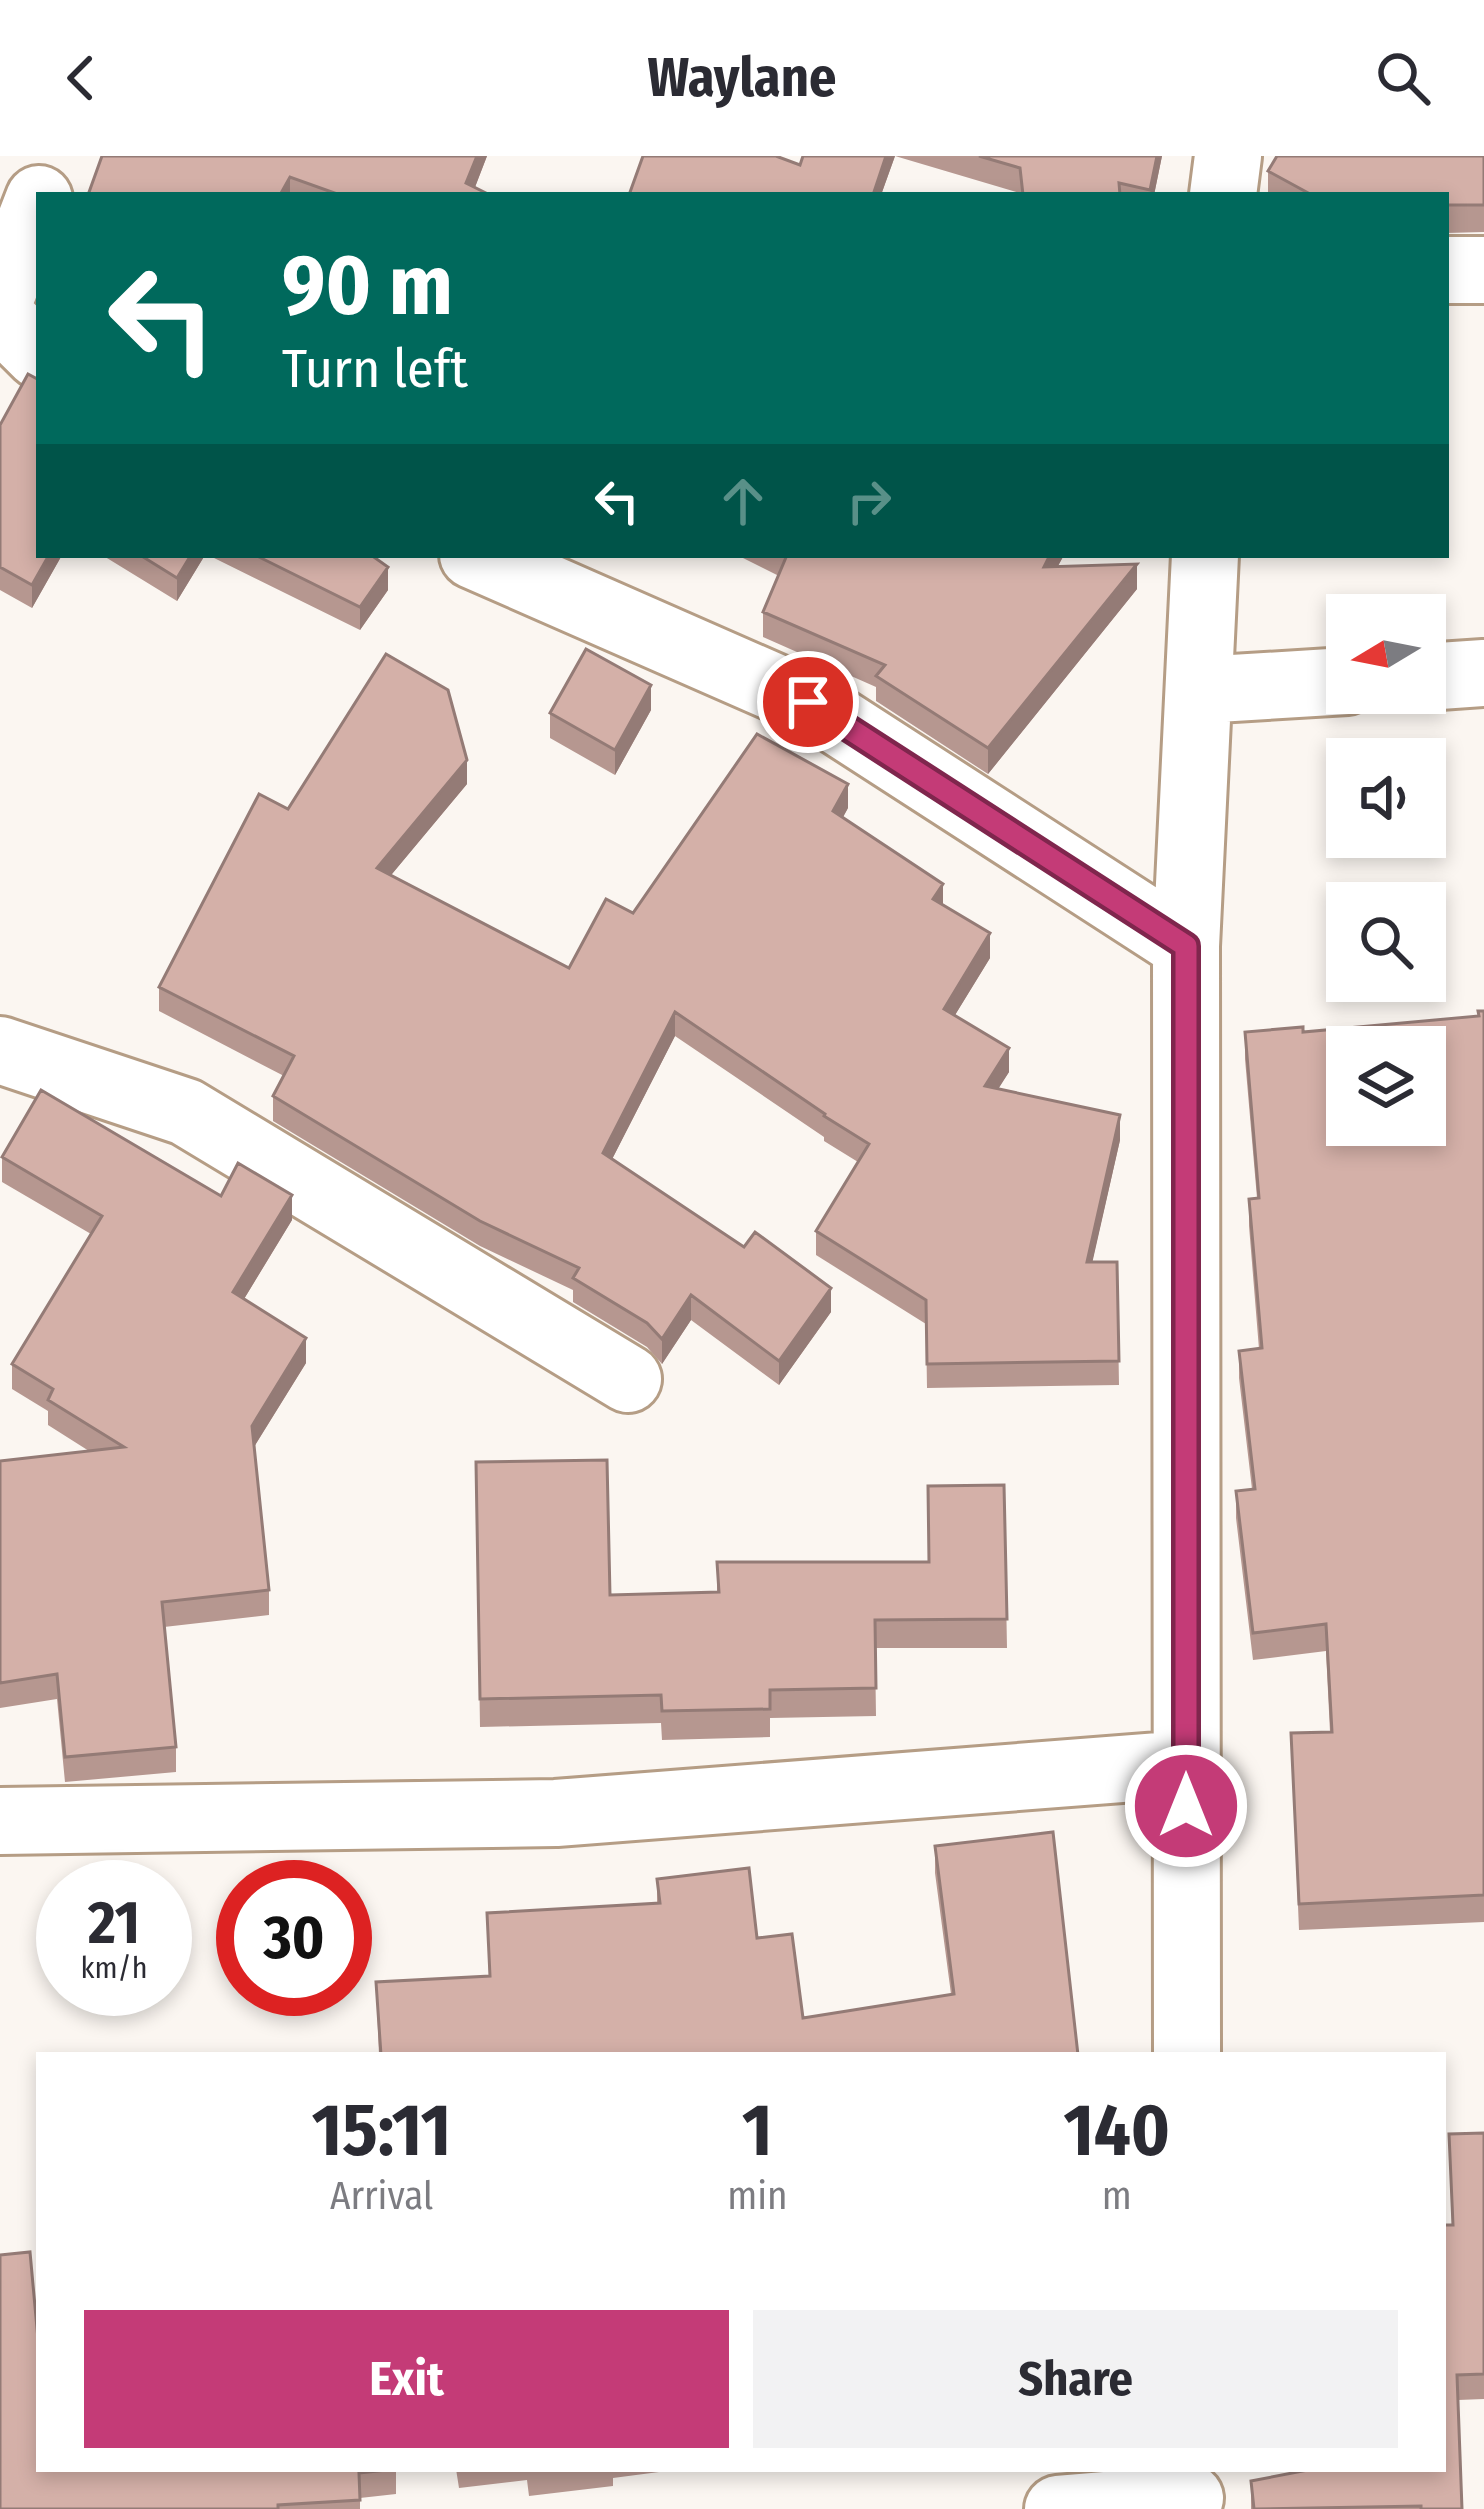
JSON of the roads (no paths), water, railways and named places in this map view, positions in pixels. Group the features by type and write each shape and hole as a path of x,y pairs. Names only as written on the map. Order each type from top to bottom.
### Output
{"street":[{"path":"42,192 56,156"},
{"path":"1223,192 1228,156"},
{"path":"0,299 36,207"},
{"path":"1449,270 1484,270"},
{"path":"0,316 36,352"},
{"path":"480,558 808,702 1186,946"},
{"path":"1187,2052 1186,946 1204,558"},
{"path":"1446,676 1484,674"},
{"path":"1200,690 1326,682"},
{"path":"0,1050 186,1112 628,1379"},
{"path":"0,1821 556,1813 1186,1764"},
{"path":"1058,2509 1190,2492"}]}
